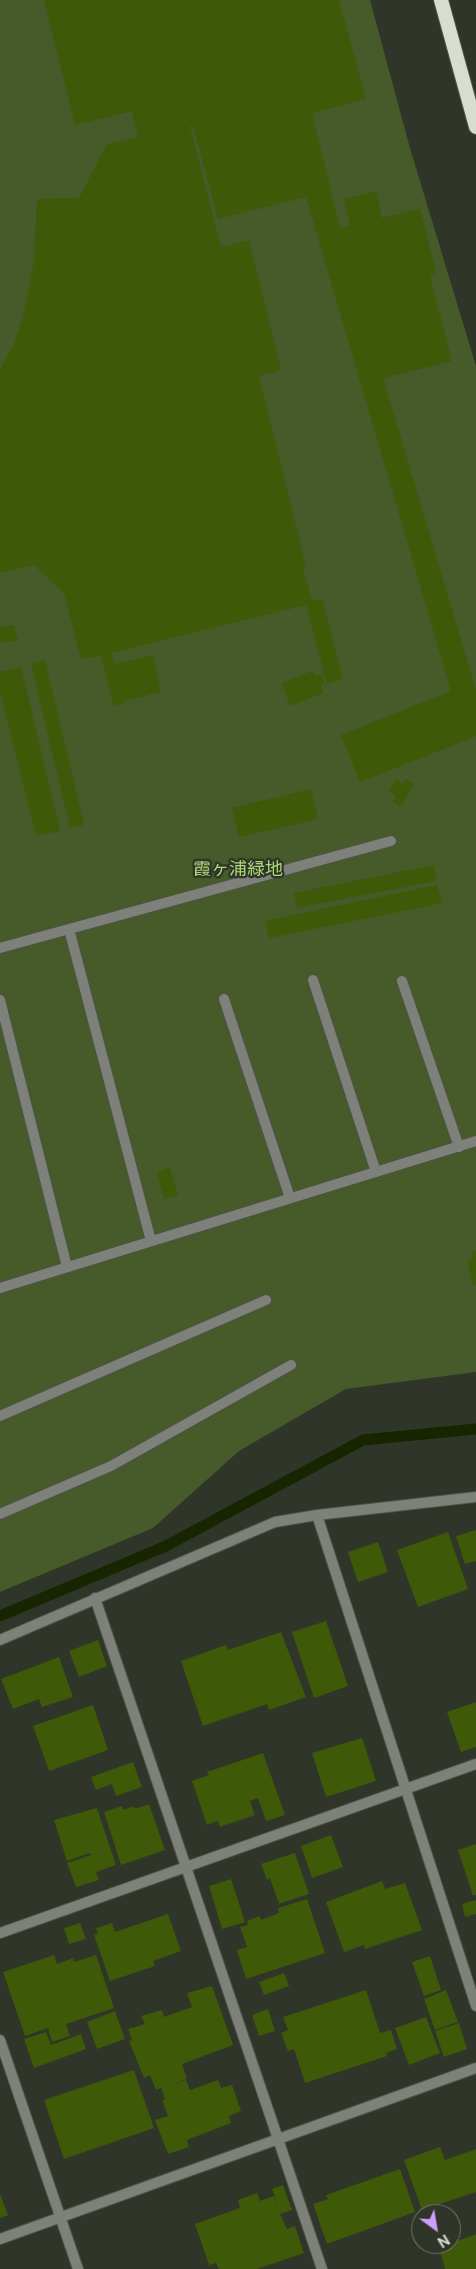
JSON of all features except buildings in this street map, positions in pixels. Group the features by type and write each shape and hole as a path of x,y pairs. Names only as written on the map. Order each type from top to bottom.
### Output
{"highway":[{"path":"441,0 476,127"}],"street":[{"path":"0,948 391,841"},
{"path":"69,929 151,1241"},
{"path":"313,980 376,1172"},
{"path":"402,981 458,1147"},
{"path":"224,999 290,1198"},
{"path":"0,1000 67,1267"},
{"path":"0,1288 476,1141"},
{"path":"0,1416 266,1300"},
{"path":"0,1514 111,1466 291,1365"},
{"path":"0,1640 275,1522 317,1515 476,1497"},
{"path":"317,1515 476,2006"},
{"path":"95,1598 322,2269"},
{"path":"0,1933 476,1764"},
{"path":"0,2040 78,2269"},
{"path":"0,2239 476,2068"}],"green space":[{"name":"霞ヶ浦緑地","path":"0,0 370,0 410,148 476,366 476,1372 346,1389 239,1451 153,1528 0,1592"}],"waterway":[{"path":"0,1616 166,1546 363,1440 476,1429"}]}
